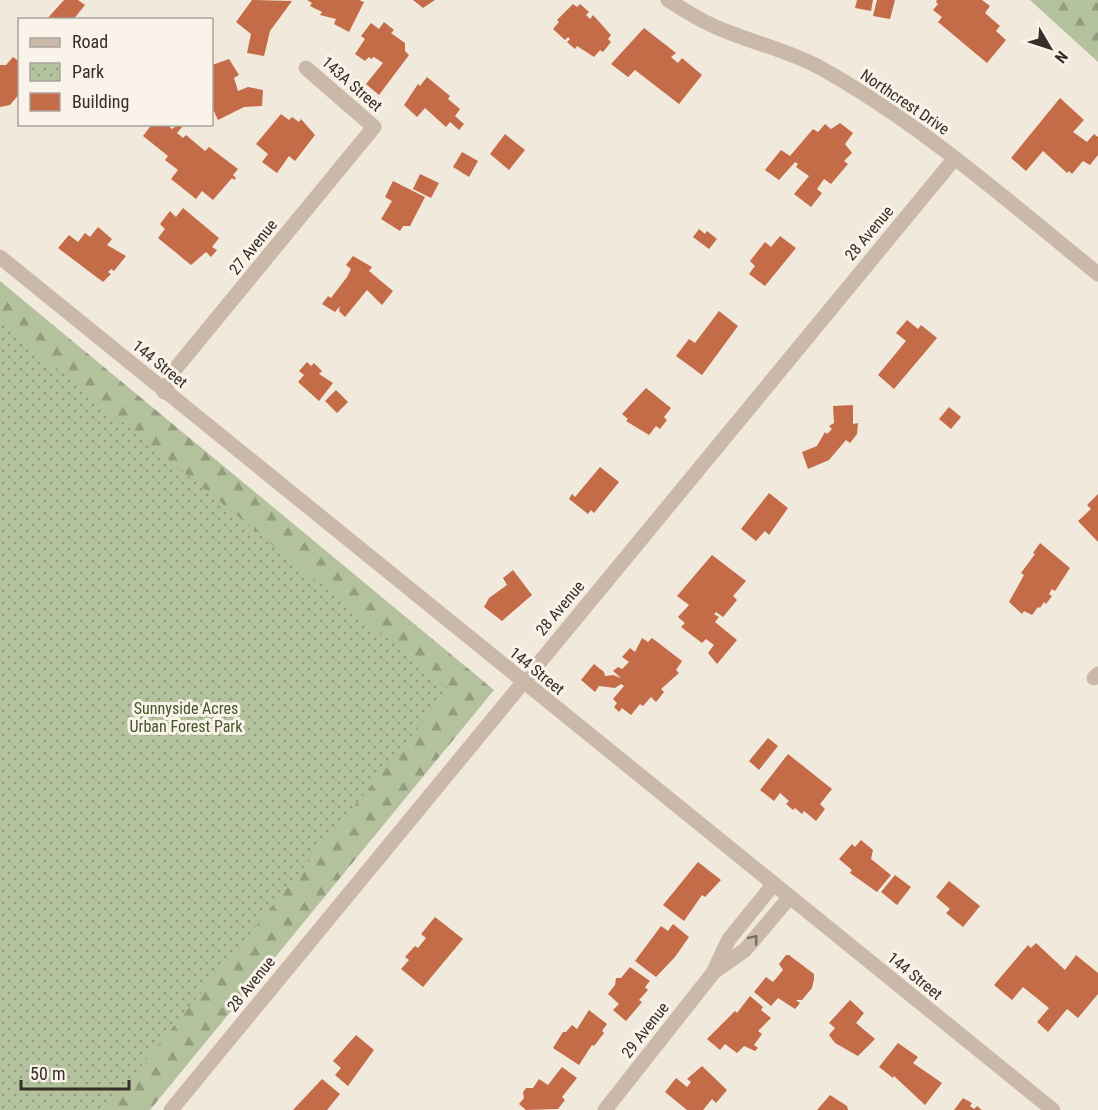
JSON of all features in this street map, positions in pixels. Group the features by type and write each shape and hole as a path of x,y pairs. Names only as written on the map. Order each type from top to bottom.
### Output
{"street":[{"name":"Northcrest Drive","path":"668,0 695,17 728,32 777,48 818,67 955,158 1098,274"},
{"name":"143A Street","path":"306,68 374,127"},
{"name":"27 Avenue","path":"165,392 176,368 374,127"},
{"name":"28 Avenue","path":"171,1110 955,158"},
{"name":"144 Street","path":"0,257 1053,1110"},
{"name":"29 Avenue","path":"605,1110 713,973 729,939 773,885"},
{"name":"29 Avenue","path":"713,973 745,950 789,898"}],"green space":[{"path":"1030,0 1098,0 1098,62"},
{"name":"Sunnyside Acres Urban Forest Park","path":"0,281 494,690 150,1110 0,1110"},
{"name":"Sunnyside Acres Urban Forest Park","path":"0,322 447,687 447,693 105,1110 0,1110"}],"building":[{"path":"64,0 78,0 85,5 75,18 48,18"},
{"path":"252,0 292,1 270,31 264,56 247,53 251,34 236,22"},
{"path":"307,0 359,0 364,2 349,32 334,24 336,19 320,15 322,12 310,6 312,3"},
{"path":"413,0 435,0 423,8"},
{"path":"857,0 873,0 871,11 855,8"},
{"path":"877,0 895,0 890,19 873,16"},
{"path":"937,0 982,0 990,6 985,13 1000,26 996,31 1006,40 987,63 938,22 942,17 933,10 938,4"},
{"path":"573,4 577,7 580,4 589,12 586,15 590,19 593,15 611,35 608,39 611,42 603,52 600,50 594,57 577,46 575,49 567,42 570,39 568,37 565,40 553,29 559,22 557,20"},
{"path":"384,22 394,30 391,33 405,43 405,51 409,55 379,95 366,84 383,63 374,57 371,59 369,57 365,61 355,54 365,39 361,36 371,23 379,29"},
{"path":"644,28 676,53 671,57 678,63 682,58 702,75 679,104 635,70 628,77 611,64"},
{"path":"13,57 18,61 18,95 10,105 0,107 0,65 6,65"},
{"path":"229,59 239,75 234,78 238,91 248,87 263,90 262,106 244,107 218,120 213,109 213,65"},
{"path":"427,77 450,96 448,99 460,109 455,116 464,124 459,130 450,122 446,127 425,108 417,117 404,105 418,84 420,86"},
{"path":"1060,98 1084,120 1073,132 1087,142 1094,134 1098,137 1098,155 1090,165 1083,161 1072,174 1069,171 1067,173 1043,151 1026,171 1011,158"},
{"path":"281,114 289,120 292,117 299,122 301,119 315,135 295,161 289,156 277,173 262,162 268,154 256,144"},
{"path":"840,123 853,133 845,144 852,153 844,161 848,164 831,184 824,179 817,189 822,193 811,207 794,194 809,176 796,167 798,164 795,162 779,180 765,170 781,150 790,156 813,129 818,132 825,124 831,129"},
{"path":"150,126 169,126 172,129 181,126 177,133 183,138 186,135 205,151 209,147 238,169 233,175 236,178 234,180 232,178 213,200 202,191 196,199 171,179 178,170 165,160 168,156 143,136"},
{"path":"505,134 525,150 509,170 490,154"},
{"path":"462,152 478,161 469,177 453,167"},
{"path":"420,174 439,183 431,198 413,189"},
{"path":"393,181 425,197 410,226 403,226 400,231 381,219 392,201 385,197"},
{"path":"183,208 219,238 212,247 217,250 211,257 206,252 191,265 158,238 165,229 160,224 170,211 176,217"},
{"path":"98,227 112,239 107,245 126,256 114,271 111,269 108,272 111,274 103,282 58,248 69,235 78,242 85,233 90,237"},
{"path":"699,229 705,234 707,231 717,239 709,249 693,237"},
{"path":"780,236 796,248 765,286 749,274 755,266 750,261 765,242 771,247"},
{"path":"353,256 372,267 369,271 393,291 382,305 367,290 345,317 339,311 340,306 335,312 322,304 328,296 331,298 347,277 351,269 346,265"},
{"path":"719,311 738,326 702,375 676,356 689,339 695,343"},
{"path":"907,320 918,329 921,325 937,338 894,389 878,375 906,341 896,333"},
{"path":"307,362 311,366 314,363 322,371 319,374 333,383 319,401 298,382 304,375 299,371"},
{"path":"646,388 671,408 664,417 667,420 660,429 656,426 649,435 626,421 628,419 622,414"},
{"path":"336,390 348,402 337,413 325,401"},
{"path":"853,405 853,424 858,423 857,434 850,443 846,440 829,460 808,469 802,452 817,446 825,432 827,434 832,429 829,426 834,423 833,406"},
{"path":"949,407 961,417 951,429 939,419"},
{"path":"600,467 619,482 594,513 591,510 588,514 569,499 572,494 575,497"},
{"path":"769,493 788,508 769,535 765,531 756,541 741,529"},
{"path":"1098,494 1098,542 1078,521 1091,509 1087,505"},
{"path":"1040,543 1070,568 1055,591 1052,589 1049,594 1052,596 1046,604 1044,602 1032,615 1024,611 1022,614 1009,602 1024,575 1021,573"},
{"path":"712,555 746,581 733,596 737,600 723,617 716,612 714,614 719,617 715,622 737,640 717,664 708,653 714,645 706,639 702,643 681,627 685,623 678,617 689,605 677,596"},
{"path":"513,570 532,595 502,621 484,607 489,598 507,585 503,578"},
{"path":"642,638 648,642 652,638 682,661 676,670 679,673 661,689 664,692 656,702 651,697 643,706 640,704 631,715 622,708 619,712 614,707 617,703 613,699 624,686 621,684 615,688 599,686 595,692 581,680 594,664 604,672 605,676 613,675 621,678 613,671 618,667 622,669 629,662 622,657 630,648 635,652"},
{"path":"768,738 778,746 759,770 749,761"},
{"path":"788,754 832,789 820,804 825,809 816,821 804,811 802,814 795,808 793,810 786,804 789,801 780,793 774,801 760,790"},
{"path":"861,840 873,850 871,859 891,875 877,892 850,873 852,870 839,859 852,844 855,847"},
{"path":"698,862 721,880 705,897 702,895 684,921 663,905"},
{"path":"895,875 911,887 897,905 881,892"},
{"path":"949,881 980,906 963,927 946,913 950,909 936,897"},
{"path":"435,917 463,939 423,987 401,969 409,960 405,957 415,946 418,948 426,938 421,934"},
{"path":"673,924 689,937 675,957 656,977 635,961 661,926 668,931"},
{"path":"1036,943 1065,970 1076,955 1098,973 1098,994 1078,1018 1067,1009 1048,1032 1037,1022 1049,1008 1023,987 1012,1000 994,985 1028,945 1031,948"},
{"path":"786,955 814,974 812,988 802,1000 796,1000 800,1003 795,1009 778,998 771,1006 754,992 766,977 773,982 783,970 779,964"},
{"path":"630,967 650,981 645,987 648,990 639,1000 642,1002 626,1021 613,1010 619,1004 608,994 615,985 616,978 621,978"},
{"path":"750,996 763,1007 761,1010 771,1018 758,1031 762,1034 754,1045 758,1048 755,1051 744,1046 737,1053 725,1044 720,1050 707,1039 735,1011 737,1013"},
{"path":"850,1000 864,1013 856,1023 875,1039 858,1056 835,1043 829,1035 835,1028 829,1023"},
{"path":"589,1010 607,1024 602,1031 604,1033 594,1046 592,1045 579,1065 553,1048 563,1032 566,1032 572,1025 577,1029"},
{"path":"356,1035 374,1050 348,1086 335,1075 341,1068 333,1061"},
{"path":"898,1043 918,1057 913,1063 942,1083 925,1105 894,1076 893,1078 879,1067"},
{"path":"702,1066 727,1090 716,1103 712,1099 703,1110 687,1110 665,1092 676,1078 687,1087 691,1082 687,1079"},
{"path":"562,1067 577,1078 562,1097 565,1100 558,1109 526,1110 519,1104 524,1098 523,1092 526,1088 533,1088 539,1079 548,1085"},
{"path":"322,1079 340,1094 327,1110 293,1110"},
{"path":"830,1095 847,1106 848,1110 817,1110"},
{"path":"963,1098 972,1103 970,1106 974,1109 977,1106 982,1110 954,1110"}]}
